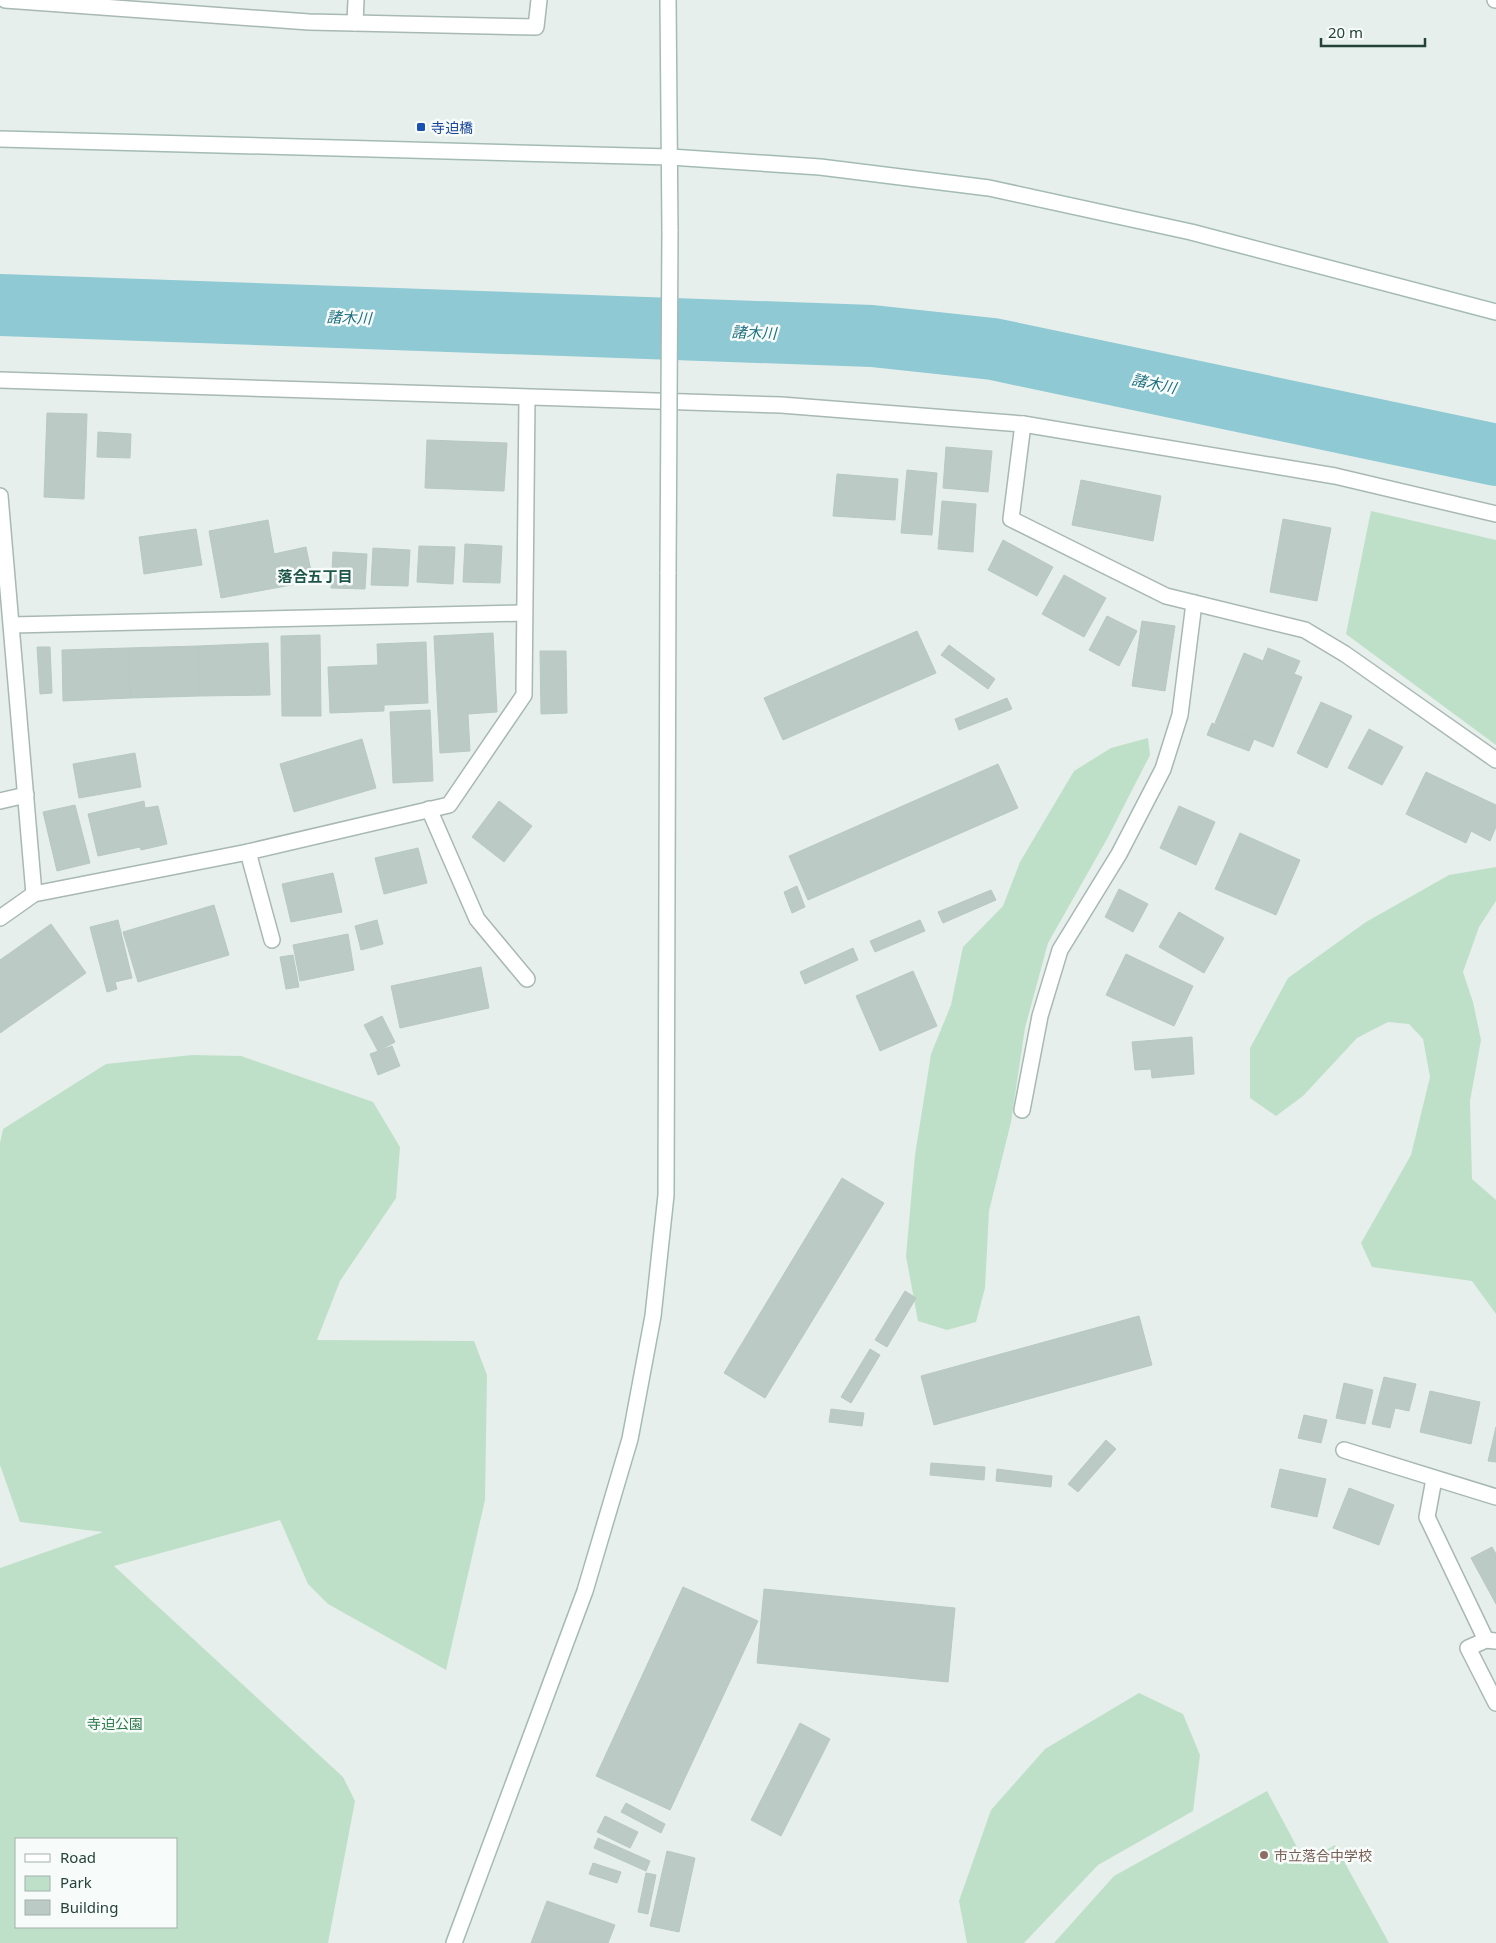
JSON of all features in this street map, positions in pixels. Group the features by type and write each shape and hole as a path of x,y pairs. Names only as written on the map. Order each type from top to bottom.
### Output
{"street":[{"path":"5,0 309,22 536,27 539,0"},
{"path":"355,23 356,0"},
{"path":"454,1943 585,1591 630,1439 653,1316 666,1195 670,230 668,0"},
{"path":"0,139 670,157 820,168 989,188 1191,232 1496,312"},
{"path":"0,380 781,405 1023,424 1335,476 1496,514"},
{"path":"0,918 34,894 248,852 449,804 524,696 527,398"},
{"path":"1023,424 1011,519 1166,596 1305,630 1345,654 1496,760"},
{"path":"0,496 5,604 12,625 34,894"},
{"path":"1022,1110 1040,1016 1060,950 1119,854 1163,769 1180,715 1194,603"},
{"path":"12,625 524,613"},
{"path":"0,801 26,796"},
{"path":"429,809 476,919 526,979"},
{"path":"248,852 272,940"},
{"path":"1344,1450 1496,1497"},
{"path":"1434,1479 1427,1517 1491,1641 1468,1648 1496,1703"}],"green space":[{"path":"1371,511 1496,540 1496,745 1346,634"},
{"path":"1148,738 1150,755 1107,839 1048,943 1025,1028 1011,1122 989,1211 985,1288 976,1322 947,1330 918,1321 906,1256 915,1155 931,1054 951,1005 963,947 1003,906 1020,862 1074,771 1111,748"},
{"path":"1496,867 1496,901 1479,927 1463,972 1473,1002 1481,1040 1470,1101 1472,1179 1496,1200 1496,1314 1472,1281 1372,1267 1361,1243 1411,1155 1430,1077 1423,1039 1409,1024 1388,1022 1357,1038 1303,1096 1276,1116 1250,1098 1250,1048 1288,978 1366,922 1449,875"},
{"name":"寺迫公園","path":"192,1055 241,1056 373,1102 400,1147 396,1198 340,1281 317,1340 474,1341 487,1375 485,1500 446,1670 328,1604 308,1584 280,1520 114,1566 343,1777 355,1801 328,1943 0,1943 0,1568 103,1532 20,1522 0,1465 0,1143 3,1129 106,1064"},
{"path":"1139,1693 1183,1714 1200,1755 1193,1811 1098,1865 1024,1943 967,1943 959,1901 991,1810 1045,1749"},
{"name":"市立落合中学校","path":"1267,1791 1305,1862 1335,1845 1389,1943 1054,1943 1114,1876"}],"building":[{"path":"47,413 87,414 84,499 44,497"},
{"path":"98,432 131,434 130,458 97,457"},
{"path":"427,440 507,443 504,491 425,488"},
{"path":"946,447 992,451 988,492 943,488"},
{"path":"907,470 937,473 932,535 901,533"},
{"path":"837,474 898,479 895,520 833,516"},
{"path":"1081,480 1161,496 1153,541 1072,525"},
{"path":"942,501 976,504 973,552 938,549"},
{"path":"1283,519 1331,528 1317,601 1270,592"},
{"path":"268,520 274,554 306,547 313,581 221,598 209,531"},
{"path":"196,529 202,565 144,574 139,537"},
{"path":"1003,540 1053,567 1037,596 988,570"},
{"path":"465,544 502,546 500,583 463,582"},
{"path":"419,546 455,547 453,584 417,582"},
{"path":"373,548 410,550 408,586 371,585"},
{"path":"333,552 367,554 365,589 331,588"},
{"path":"1064,575 1106,598 1084,637 1042,614"},
{"path":"1107,616 1137,631 1119,666 1089,650"},
{"path":"1142,621 1175,626 1165,691 1132,686"},
{"path":"917,631 936,673 783,740 764,698"},
{"path":"493,633 497,712 468,714 470,751 440,753 434,636"},
{"path":"320,635 321,716 282,716 281,636"},
{"path":"426,642 428,703 384,705 384,711 330,713 328,667 378,665 377,644"},
{"path":"268,643 270,695 199,696 198,646"},
{"path":"949,645 995,679 988,689 941,655"},
{"path":"198,646 199,696 130,698 128,648"},
{"path":"37,647 50,647 52,693 40,694"},
{"path":"128,648 130,698 63,701 62,650"},
{"path":"1268,648 1300,661 1294,674 1302,677 1273,747 1215,723 1244,653 1263,661"},
{"path":"540,651 566,651 567,713 541,714"},
{"path":"1007,698 1012,709 959,730 955,719"},
{"path":"1321,702 1352,716 1327,768 1297,753"},
{"path":"430,710 433,781 393,783 390,712"},
{"path":"1212,723 1254,739 1249,751 1207,735"},
{"path":"1369,729 1403,747 1382,785 1348,768"},
{"path":"362,739 376,788 294,812 280,764"},
{"path":"135,753 141,787 79,798 73,764"},
{"path":"998,764 1018,808 808,900 789,856"},
{"path":"1426,772 1496,805 1496,827 1490,841 1471,831 1466,843 1406,814"},
{"path":"144,801 145,808 158,806 167,844 141,850 140,847 98,856 88,814"},
{"path":"499,801 532,826 504,862 472,837"},
{"path":"75,805 90,863 57,871 43,812"},
{"path":"1179,806 1215,822 1196,865 1160,848"},
{"path":"1240,833 1300,860 1276,915 1215,889"},
{"path":"418,848 427,883 384,894 375,858"},
{"path":"333,873 342,912 291,922 282,884"},
{"path":"797,886 805,907 792,913 784,892"},
{"path":"1119,889 1148,904 1133,932 1105,917"},
{"path":"991,890 996,900 943,923 938,912"},
{"path":"214,905 229,955 138,982 123,932"},
{"path":"1179,912 1224,938 1204,973 1159,947"},
{"path":"118,920 132,978 115,982 117,989 107,992 90,927"},
{"path":"377,920 383,944 361,950 355,926"},
{"path":"920,920 925,931 875,952 870,941"},
{"path":"51,924 86,973 0,1033 0,960"},
{"path":"348,934 354,970 300,981 293,945"},
{"path":"853,948 858,960 805,984 800,972"},
{"path":"1126,954 1193,986 1174,1026 1106,995"},
{"path":"293,955 299,987 286,989 280,957"},
{"path":"481,967 489,1008 400,1028 391,986"},
{"path":"913,971 937,1026 880,1051 856,996"},
{"path":"382,1016 395,1042 378,1051 364,1025"},
{"path":"1192,1037 1194,1074 1152,1078 1151,1069 1135,1070 1132,1042"},
{"path":"392,1046 400,1066 378,1075 370,1054"},
{"path":"842,1178 884,1203 765,1398 724,1373"},
{"path":"905,1291 916,1298 887,1347 875,1340"},
{"path":"1139,1316 1152,1365 934,1425 921,1376"},
{"path":"870,1349 880,1355 851,1403 841,1397"},
{"path":"1384,1377 1416,1384 1409,1411 1395,1408 1390,1428 1372,1424"},
{"path":"1344,1383 1373,1390 1365,1424 1336,1418"},
{"path":"1430,1391 1480,1402 1471,1444 1420,1432"},
{"path":"831,1409 864,1413 862,1426 829,1422"},
{"path":"1304,1415 1327,1420 1321,1443 1298,1438"},
{"path":"1496,1427 1496,1462 1488,1461"},
{"path":"1106,1440 1116,1449 1078,1492 1068,1484"},
{"path":"931,1463 985,1467 984,1480 930,1475"},
{"path":"997,1469 1052,1476 1051,1487 996,1481"},
{"path":"1280,1469 1326,1479 1317,1517 1271,1507"},
{"path":"1349,1488 1394,1505 1379,1545 1333,1528"},
{"path":"1492,1547 1496,1554 1496,1604 1471,1558"},
{"path":"683,1587 758,1621 670,1810 596,1776"},
{"path":"764,1589 955,1608 948,1682 757,1663"},
{"path":"800,1723 830,1739 781,1836 751,1820"},
{"path":"626,1803 665,1824 661,1833 621,1812"},
{"path":"605,1816 638,1832 630,1848 597,1832"},
{"path":"598,1838 650,1861 646,1871 594,1848"},
{"path":"667,1851 695,1858 679,1932 650,1926"},
{"path":"593,1863 621,1872 617,1883 589,1874"},
{"path":"646,1873 656,1875 648,1914 638,1912"},
{"path":"547,1901 615,1925 608,1943 531,1943"}],"waterway":[{"name":"諸木川","path":"0,305 872,336 993,349 1496,455"}],"place":[{"name":"寺迫橋","path":"421,127"},
{"name":"市立落合中学校","path":"1264,1855"}],"district":[{"name":"落合五丁目","path":"315,576"}]}
